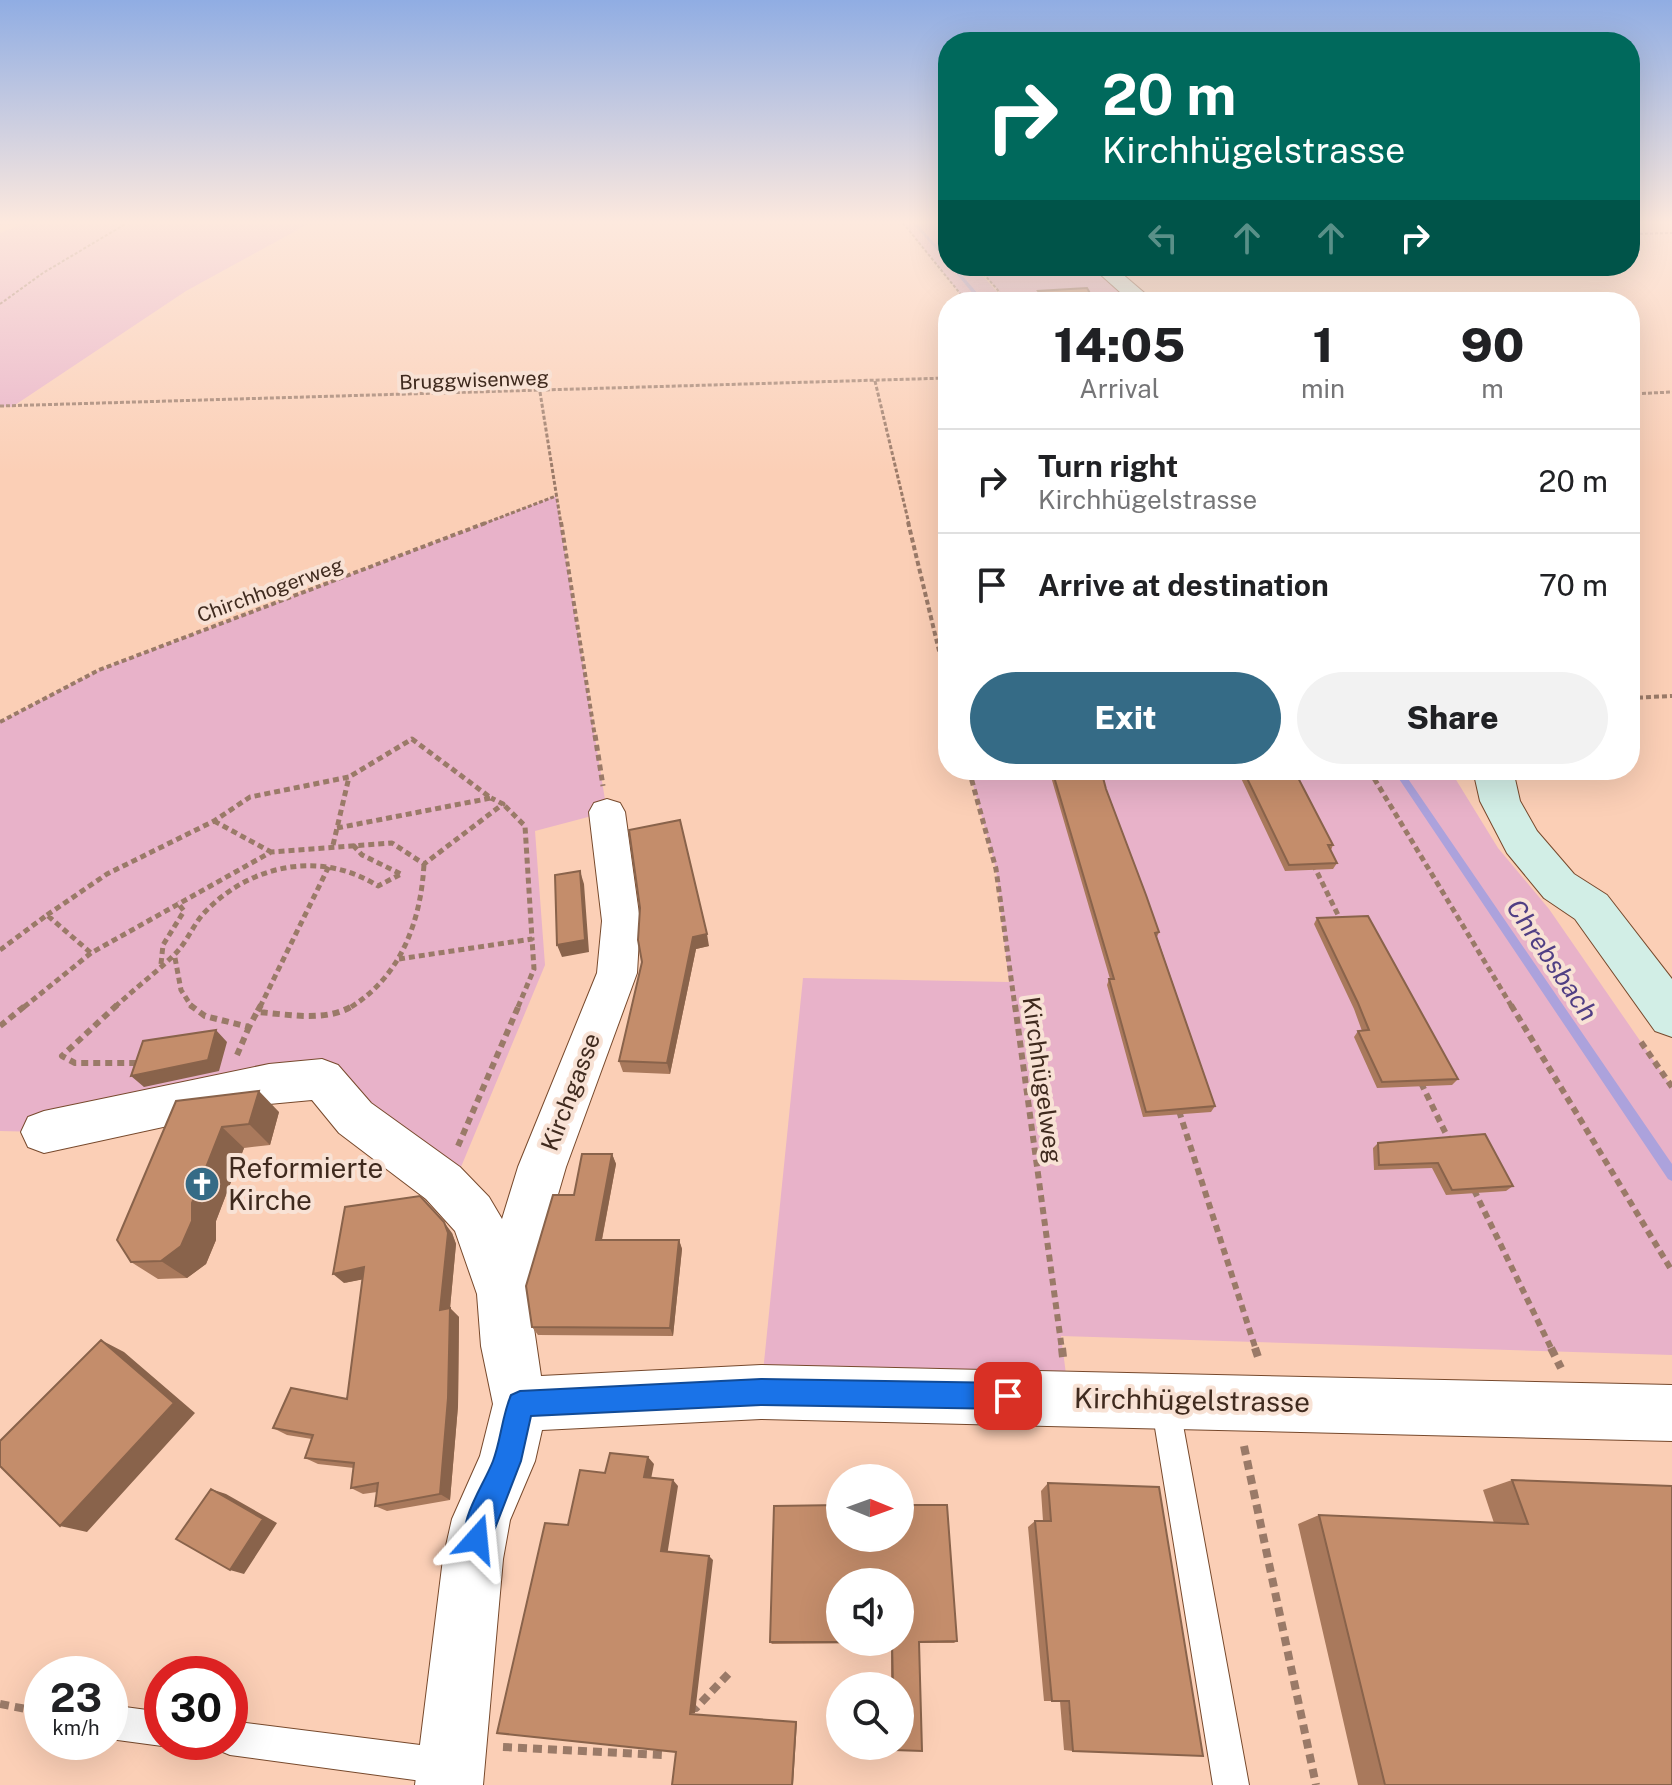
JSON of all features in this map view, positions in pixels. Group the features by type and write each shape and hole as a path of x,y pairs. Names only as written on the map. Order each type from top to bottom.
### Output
{"main road":[{"path":"1497,780 1500,801 1522,842 1559,886 1591,907 1672,1016"}],"street":[{"name":"Kirchgasse","path":"450,1776 473,1559 481,1519 507,1461 520,1404 507,1346 503,1294 542,1167 617,973 621,921 607,812"},
{"path":"44,1132 132,1116 269,1084 322,1079 355,1118 443,1183 472,1214 487,1242 503,1294"},
{"name":"Kirchhügelstrasse","path":"520,1404 761,1392 1256,1401 1672,1413"}],"lane":[{"path":"1164,1399 1231,1785"},
{"path":"248,1741 450,1776"}],"path":[{"name":"Bruggwisenweg","path":"0,406 938,378"},
{"path":"875,381 938,635"},
{"path":"540,392 607,812"},
{"path":"1640,394 1672,392"},
{"name":"Chirchhogerweg","path":"0,722 99,670 556,496"},
{"path":"1640,698 1672,696"},
{"path":"0,950 107,874 214,821 250,797 349,777 412,739 503,804 525,826 534,969 443,1183"},
{"path":"333,845 349,777"},
{"name":"Kirchhügelweg","path":"972,780 996,869 1069,1397"},
{"path":"1375,780 1672,1271"},
{"path":"337,828 491,798"},
{"path":"424,864 503,804"},
{"path":"214,821 271,852"},
{"path":"0,1026 91,953 271,852 392,843 424,864"},
{"path":"330,864 249,1027 223,1023 198,1013 182,999 176,985 175,958 186,935 226,892 271,872 300,865 330,864 360,871 378,886 401,874 362,855 352,845"},
{"path":"1308,855 1343,925"},
{"path":"257,1012 326,1015 357,1005 382,987 399,959 425,894 424,864"},
{"path":"161,964 163,945 184,911 177,902"},
{"path":"47,915 91,953"},
{"path":"399,959 532,939"},
{"path":"132,1116 147,1063 75,1063 62,1056 161,964 175,958"},
{"path":"1420,1081 1455,1151"},
{"path":"1176,1100 1250,1339 1256,1401 1316,1785"},
{"path":"1469,1180 1553,1349 1579,1410"},
{"path":"680,1708 696,1708 732,1670"},
{"path":"0,1704 24,1709"},
{"path":"450,1776 497,1747 663,1755 666,1731"}],"shaded area":[{"path":"0,306 163,306 12,407 0,406"},
{"path":"556,496 607,812 535,831 545,965 451,1191 322,1079 44,1132 0,1131 0,722 99,670"},
{"path":"972,780 1456,780 1498,848 1549,909 1672,1087 1672,1355 1061,1336 1069,1397 761,1392 803,978 1009,982 996,869"}],"building":[{"path":"1055,780 1104,780 1159,932 1155,933 1215,1106 1146,1112 1109,979 1114,979"},
{"path":"1248,780 1299,780 1333,845 1328,845 1337,863 1289,865"},
{"path":"680,820 707,934 693,937 667,1063 619,1061 642,962 638,940 640,908 629,830"},
{"path":"580,871 585,940 557,945 555,875"},
{"path":"1368,916 1458,1079 1382,1082 1358,1031 1369,1030 1317,918"},
{"path":"216,1030 208,1060 131,1076 143,1041"},
{"path":"259,1091 249,1124 222,1127 192,1203 192,1221 181,1246 161,1261 131,1262 117,1240 176,1101"},
{"path":"1485,1134 1513,1186 1452,1190 1438,1163 1379,1165 1378,1143"},
{"path":"582,1154 612,1154 596,1240 679,1240 670,1328 532,1327 526,1286 553,1195 574,1195"},
{"path":"420,1196 444,1222 448,1233 440,1310 450,1308 448,1398 440,1494 375,1506 378,1483 351,1488 354,1463 305,1458 313,1435 273,1428 291,1388 347,1399 364,1267 333,1274 345,1207"},
{"path":"101,1340 174,1403 60,1526 0,1466 0,1441"},
{"path":"610,1453 648,1457 644,1477 673,1480 661,1551 709,1556 690,1714 796,1722 792,1785 672,1785 676,1752 497,1733 545,1523 568,1525 580,1470 605,1473"},
{"path":"1512,1480 1672,1486 1672,1785 1385,1785 1319,1515 1528,1524"},
{"path":"1048,1483 1159,1487 1203,1756 1073,1751 1069,1701 1052,1701 1035,1521 1051,1521"},
{"path":"211,1489 263,1519 230,1570 176,1539"},
{"path":"826,1505 826,1552 914,1552 914,1505 947,1505 957,1641 919,1642 922,1751 914,1751 914,1672 893,1672 892,1656 914,1656 914,1568 826,1568 826,1642 770,1642 774,1506"}],"waterway":[{"name":"Chrebsbach","path":"1404,780 1672,1175"}],"place":[{"name":"Reformierte Kirche","path":"202,1184"}],"route":[{"path":"477,1539 481,1519 507,1461 520,1404 761,1392 1008,1396"}]}
